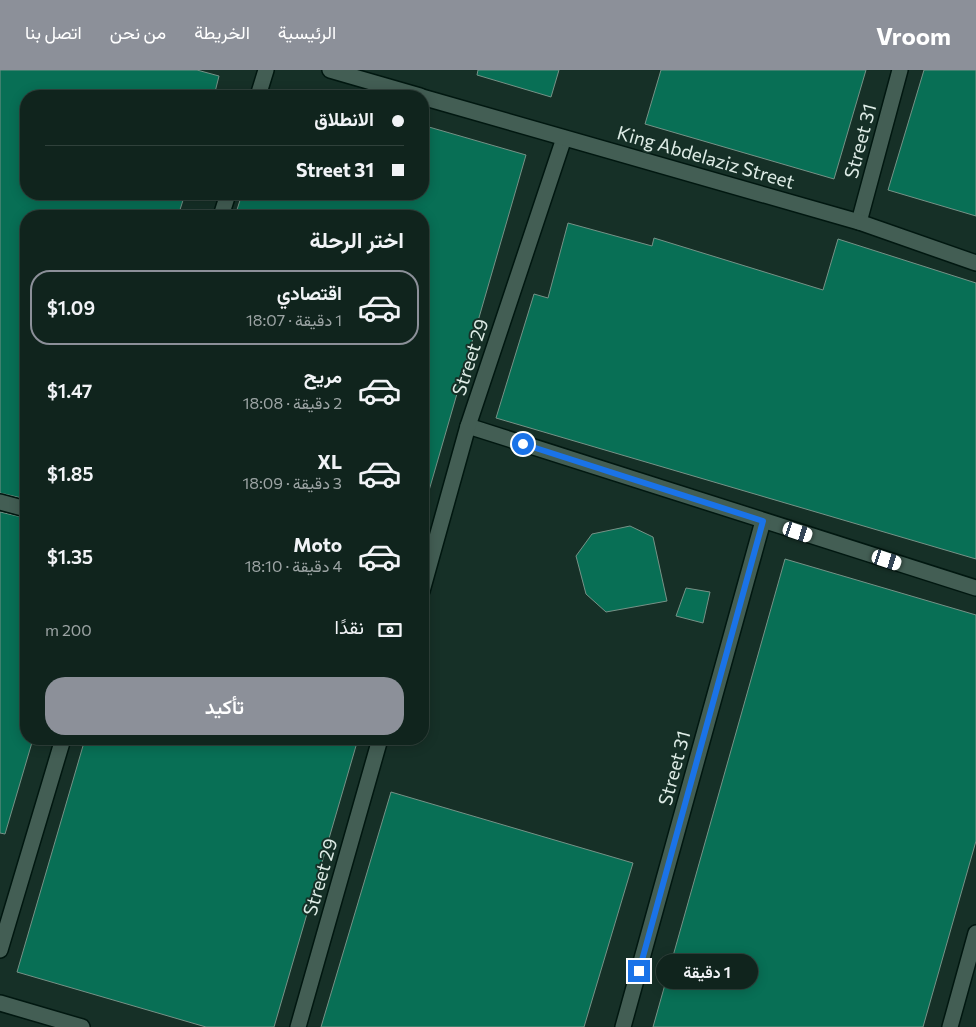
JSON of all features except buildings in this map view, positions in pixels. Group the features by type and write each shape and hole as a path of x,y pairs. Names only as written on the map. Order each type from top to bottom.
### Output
{"street":[{"path":"260,90 266,70"},
{"name":"King Abdelaziz Street","path":"330,70 397,90"},
{"name":"Street 31","path":"859,222 900,70"},
{"name":"King Abdelaziz Street","path":"429,99 859,222 976,263"},
{"name":"Street 29","path":"429,566 468,426 564,138"},
{"path":"468,426 976,588"},
{"path":"0,502 20,507"},
{"name":"Street 31","path":"623,1027 763,521"},
{"path":"0,950 61,745"},
{"name":"Street 29","path":"298,1027 378,745"},
{"path":"950,1027 976,933"},
{"path":"0,1003 82,1027"}],"route":[{"path":"523,444 763,521 639,971"}]}
